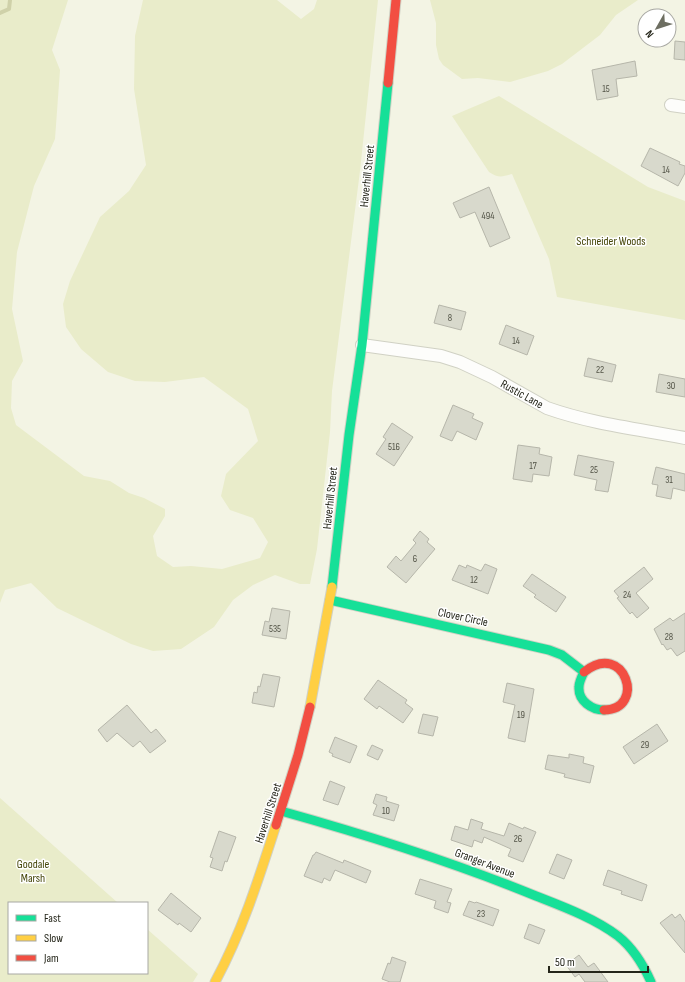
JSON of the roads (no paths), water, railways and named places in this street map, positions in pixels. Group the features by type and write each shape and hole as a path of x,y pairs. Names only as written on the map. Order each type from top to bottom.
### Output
{"street":[{"name":"Haverhill Street","path":"215,982 243,924 281,811 306,725 330,600 349,435 362,345 396,0"},
{"path":"671,105 685,107"},
{"name":"Rustic Lane","path":"362,345 441,356 474,368 547,408 592,421 685,438"},
{"name":"Clover Circle","path":"330,600 530,644 562,655 584,672"},
{"path":"602,662 617,666 624,674 628,684 627,694 622,703 614,709 605,712 595,710 586,704 580,691 580,681 584,672 592,665 602,662"},
{"name":"Granger Avenue","path":"281,811 453,863 524,891 595,923 624,940 646,970 651,982"}],"waterway":[{"path":"0,13 9,9 10,0"}],"park label":[{"name":"Schneider Woods","path":"611,241"},
{"name":"Goodale Marsh","path":"33,871"}]}
